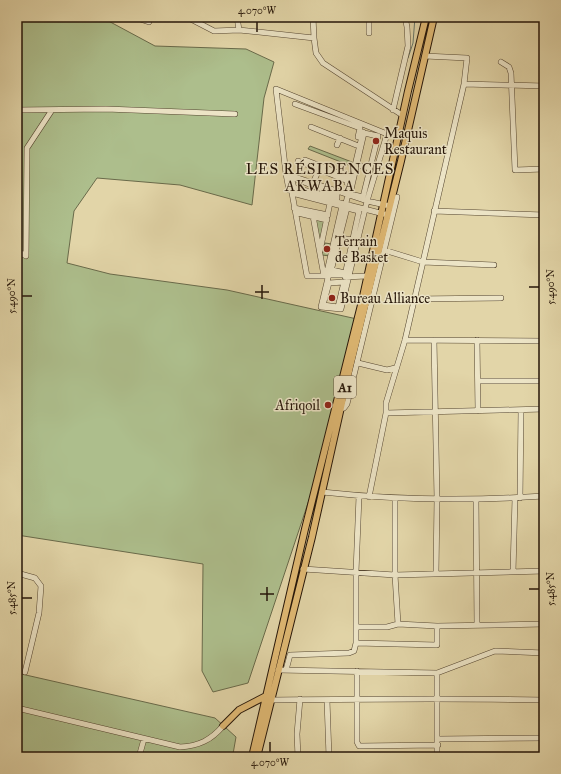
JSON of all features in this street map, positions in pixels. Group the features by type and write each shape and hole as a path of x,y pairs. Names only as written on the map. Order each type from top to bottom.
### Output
{"main road":[{"name":"A1","path":"257,757 268,698 305,529 362,301 366,276 402,115 426,17"},
{"name":"A1","path":"252,757 268,698 278,670 322,492 374,263 388,215 434,17"},
{"path":"223,726 238,710 268,698"}],"street":[{"path":"134,17 149,22 150,17"},
{"path":"186,17 214,31 238,30 314,38"},
{"path":"237,17 238,30"},
{"path":"312,17 316,53 323,62 402,115"},
{"path":"368,32 369,17"},
{"path":"393,110 408,46 405,17"},
{"path":"370,497 386,413 386,403 395,368 405,340 464,84 467,58 425,56"},
{"path":"502,62 509,67 511,74 515,170 544,169"},
{"path":"464,84 544,86"},
{"path":"347,275 387,134 276,89 289,190 306,278 327,279 347,275 366,276"},
{"path":"288,173 345,192 360,128 295,104"},
{"path":"17,110 172,110 235,114"},
{"path":"17,251 26,256 27,148 52,110"},
{"path":"311,128 356,145"},
{"path":"347,275 332,270 347,208 360,211 352,242 347,275 341,309 321,307 363,132"},
{"path":"364,133 378,136 363,197 350,194 357,163 364,133"},
{"path":"335,137 337,145"},
{"path":"305,160 348,179"},
{"path":"298,161 348,179"},
{"path":"357,163 371,166"},
{"path":"314,181 319,169"},
{"path":"288,173 348,195 390,206"},
{"path":"288,173 337,195 338,197 336,198 294,188 288,173"},
{"path":"289,190 388,215"},
{"path":"327,279 307,276 292,193 342,206 333,244 327,279 324,305 338,307 344,282 327,279"},
{"path":"340,409 344,408 347,404 397,197"},
{"path":"320,253 330,203"},
{"path":"296,209 298,213 327,218"},
{"path":"296,209 327,218"},
{"path":"434,211 544,215"},
{"path":"313,216 327,279"},
{"path":"339,239 352,242"},
{"path":"322,242 333,244"},
{"path":"384,250 423,262 494,265"},
{"path":"414,299 501,298"},
{"path":"405,340 544,341"},
{"path":"434,340 437,499 436,574"},
{"path":"477,340 478,411"},
{"path":"358,363 387,370 395,368"},
{"path":"478,381 544,381"},
{"path":"386,413 544,409"},
{"path":"513,572 518,498 520,410"},
{"path":"322,492 370,497 437,499 518,498 544,496"},
{"path":"286,670 290,655 350,653 354,651 357,627 356,572 359,496"},
{"path":"395,498 395,575 398,624"},
{"path":"476,499 476,625"},
{"path":"303,569 395,575 544,571"},
{"path":"17,572 35,578 41,586 39,613 25,672"},
{"path":"357,627 387,627 398,624 437,626 544,624"},
{"path":"356,643 437,645 437,626"},
{"path":"278,670 437,673 495,652 544,653"},
{"path":"357,671 357,742 359,746 544,738"},
{"path":"437,673 438,757"},
{"path":"268,698 327,700 437,698 544,700"},
{"path":"298,757 297,734 300,699"},
{"path":"327,700 329,757"},
{"path":"17,708 180,747 191,746 206,741 223,726"},
{"path":"140,757 144,739"}],"green space":[{"path":"17,17 101,17 155,46 246,49 274,62 264,98 252,205 180,185 97,178 74,211 67,263 110,274 227,290 357,319 318,473 248,683 213,692 202,671 203,564 17,535"},
{"path":"310,146 352,162 351,166 308,149"},
{"path":"314,218 326,220 321,246"},
{"name":"Terrain de Basket","path":"325,243 332,244 330,256 322,255"},
{"path":"17,673 215,718 236,737 233,754 238,757 17,757"}],"waterway":[{"path":"408,58 413,43 415,17"}],"place":[{"name":"Maquis Restaurant","path":"376,141"},
{"name":"Terrain de Basket","path":"327,249"},
{"name":"Bureau Alliance","path":"332,298"},
{"name":"Afriqoil","path":"328,405"}],"district":[{"name":"LES RÉSIDENCES AKWABA","path":"320,178"}]}
